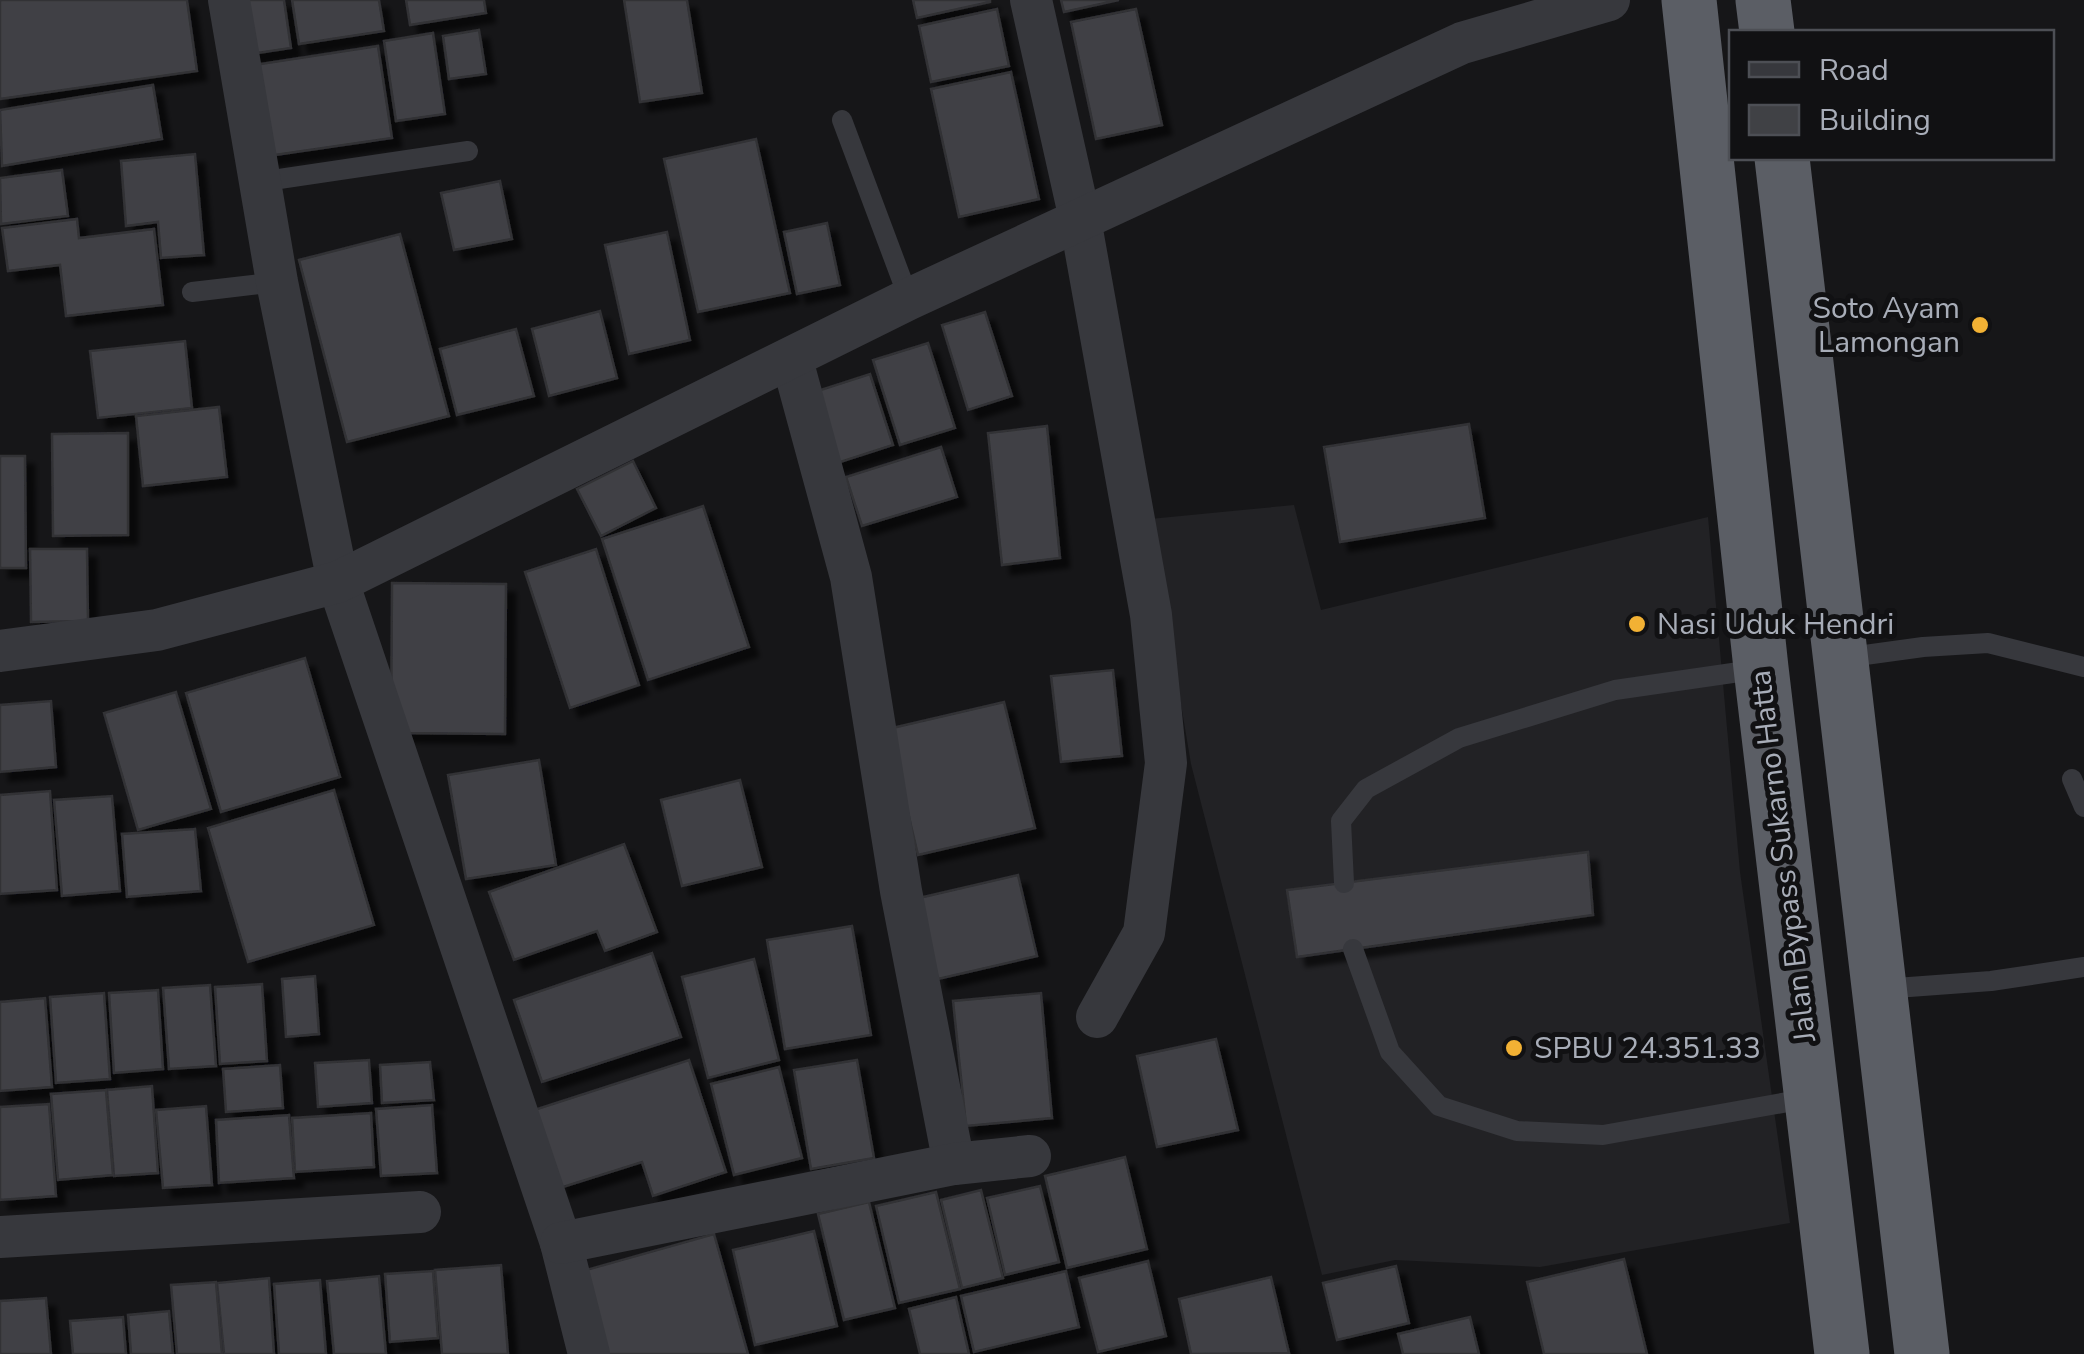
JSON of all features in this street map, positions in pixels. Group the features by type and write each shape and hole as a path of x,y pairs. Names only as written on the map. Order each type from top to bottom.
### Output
{"highway":[{"name":"Jalan Bypass Sukarno Hatta","path":"1689,0 1842,1354"},
{"path":"1764,0 1767,30"},
{"path":"1782,160 1922,1354"}],"street":[{"path":"228,0 277,282 338,582 561,1243 589,1354"},
{"path":"1031,0 1080,220 1152,615 1166,763 1144,933 1096,1017"},
{"path":"0,651 157,630 338,582 910,299 1462,43 1609,0"},
{"path":"792,360 851,576 901,892 954,1164"},
{"path":"561,1243 954,1164 1030,1156"},
{"path":"0,1238 420,1212"}],"lane":[{"path":"842,120 910,299"},
{"path":"260,182 468,151"},
{"path":"192,292 277,282"},
{"path":"1841,658 1922,646 1988,643 2084,667"},
{"path":"1344,883 1341,820 1366,789 1459,738 1615,690 1762,668"},
{"path":"2072,780 2084,806"},
{"path":"1354,949 1390,1052 1440,1106 1517,1131 1603,1135 1812,1098"},
{"path":"1880,989 1992,980 2084,967"}],"shaded area":[{"name":"SPBU 24.351.33","path":"1294,505 1321,610 1708,517 1740,872 1790,1223 1540,1267 1395,1260 1322,1275 1191,764 1150,519"}],"building":[{"path":"0,0 187,0 197,71 0,99"},
{"path":"235,0 284,0 291,48 244,55"},
{"path":"292,0 379,0 384,31 299,44"},
{"path":"406,0 484,0 486,13 410,25"},
{"path":"624,0 687,0 702,93 640,102"},
{"path":"913,0 990,0 990,2 917,18"},
{"path":"1061,0 1119,0 1064,12"},
{"path":"997,9 1009,66 931,82 919,26"},
{"path":"1136,9 1162,125 1096,139 1071,22"},
{"path":"479,30 486,74 449,79 443,36"},
{"path":"433,33 445,114 396,121 384,41"},
{"path":"378,46 392,138 268,156 254,65"},
{"path":"1011,72 1039,199 959,217 931,89"},
{"path":"153,85 162,139 2,166 0,110"},
{"path":"756,139 790,293 698,312 664,159"},
{"path":"195,154 204,255 161,258 158,222 126,226 121,161"},
{"path":"62,170 68,216 1,224 0,178"},
{"path":"500,181 512,239 454,250 441,193"},
{"path":"77,219 79,238 154,229 163,305 66,316 60,265 8,271 2,228"},
{"path":"827,223 840,285 797,294 784,232"},
{"path":"667,232 690,340 629,354 605,245"},
{"path":"400,234 449,416 347,442 299,260"},
{"path":"600,311 617,378 549,396 532,329"},
{"path":"985,312 1012,396 968,410 942,325"},
{"path":"516,329 534,396 457,415 440,349"},
{"path":"185,341 192,408 98,418 90,351"},
{"path":"928,343 955,428 900,445 873,360"},
{"path":"870,374 893,445 828,466 805,395"},
{"path":"219,407 227,477 143,486 136,416"},
{"path":"1469,424 1485,518 1340,542 1324,447"},
{"path":"1047,426 1060,558 1002,565 988,433"},
{"path":"128,433 128,535 53,536 52,434"},
{"path":"941,447 957,497 862,526 846,477"},
{"path":"0,456 25,456 26,568 0,568"},
{"path":"633,461 656,508 601,536 577,489"},
{"path":"703,506 749,647 648,680 602,539"},
{"path":"30,549 87,549 88,621 31,622"},
{"path":"596,549 639,685 570,708 525,572"},
{"path":"392,583 506,584 505,734 391,733"},
{"path":"305,658 340,777 221,812 186,693"},
{"path":"1113,670 1122,756 1061,762 1051,676"},
{"path":"176,692 211,809 138,830 104,713"},
{"path":"51,701 56,767 0,772 0,705"},
{"path":"1004,702 1035,828 918,855 888,729"},
{"path":"539,760 556,865 466,879 448,775"},
{"path":"740,780 762,867 682,886 661,800"},
{"path":"334,790 374,925 248,962 208,828"},
{"path":"50,791 57,890 0,894 0,795"},
{"path":"112,796 120,891 62,896 54,800"},
{"path":"195,829 201,891 127,897 122,834"},
{"path":"624,844 657,932 605,951 597,931 514,960 489,892"},
{"path":"1588,852 1593,915 1297,957 1287,890"},
{"path":"1018,875 1037,956 938,979 919,898"},
{"path":"852,926 871,1035 785,1049 767,940"},
{"path":"652,953 681,1037 542,1082 514,1000"},
{"path":"754,959 779,1060 708,1078 682,977"},
{"path":"315,976 319,1034 286,1037 282,979"},
{"path":"262,984 267,1061 220,1064 215,987"},
{"path":"210,985 216,1066 169,1069 163,988"},
{"path":"158,990 163,1069 114,1073 109,993"},
{"path":"104,993 110,1079 56,1083 50,997"},
{"path":"1041,993 1052,1118 966,1126 953,1001"},
{"path":"45,998 52,1087 0,1091 0,1002"},
{"path":"1216,1039 1238,1130 1157,1147 1137,1056"},
{"path":"369,1060 372,1103 318,1107 315,1063"},
{"path":"689,1060 726,1172 653,1196 642,1162 560,1188 534,1110"},
{"path":"857,1060 874,1158 811,1169 794,1070"},
{"path":"430,1062 434,1100 382,1103 380,1065"},
{"path":"280,1065 283,1108 226,1112 223,1069"},
{"path":"779,1067 802,1158 734,1175 711,1084"},
{"path":"152,1086 158,1173 114,1176 107,1090"},
{"path":"106,1090 113,1175 58,1180 51,1094"},
{"path":"49,1104 56,1196 0,1200 0,1107"},
{"path":"432,1105 437,1173 381,1176 376,1109"},
{"path":"206,1106 212,1185 163,1188 156,1110"},
{"path":"371,1113 374,1167 295,1172 292,1118"},
{"path":"289,1115 294,1178 219,1183 216,1120"},
{"path":"1125,1157 1147,1249 1067,1268 1045,1176"},
{"path":"1040,1186 1059,1262 1005,1275 987,1198"},
{"path":"981,1190 1003,1278 962,1288 941,1200"},
{"path":"936,1192 960,1289 899,1303 876,1206"},
{"path":"869,1202 895,1308 844,1320 818,1214"},
{"path":"814,1231 837,1326 755,1345 733,1250"},
{"path":"714,1234 748,1354 603,1354 579,1272"},
{"path":"1624,1259 1647,1354 1544,1354 1527,1282"},
{"path":"1148,1261 1166,1336 1098,1352 1079,1278"},
{"path":"501,1265 508,1354 442,1354 435,1270"},
{"path":"1396,1266 1409,1323 1337,1340 1323,1283"},
{"path":"433,1271 438,1338 390,1342 385,1274"},
{"path":"1066,1271 1079,1327 974,1352 961,1296"},
{"path":"379,1276 386,1354 334,1354 327,1281"},
{"path":"1271,1277 1289,1353 1191,1354 1179,1299"},
{"path":"269,1278 274,1354 224,1354 217,1283"},
{"path":"320,1280 326,1354 279,1354 274,1284"},
{"path":"216,1282 222,1354 177,1354 171,1285"},
{"path":"956,1297 969,1354 920,1354 909,1309"},
{"path":"46,1298 51,1354 0,1354 0,1301"},
{"path":"169,1311 173,1354 131,1354 128,1315"},
{"path":"123,1317 126,1354 73,1354 70,1321"},
{"path":"1470,1317 1479,1354 1403,1354 1398,1334"}],"place":[{"name":"Soto Ayam Lamongan","path":"1980,325"},
{"name":"Nasi Uduk Hendri","path":"1637,624"},
{"name":"SPBU 24.351.33","path":"1514,1048"}]}
